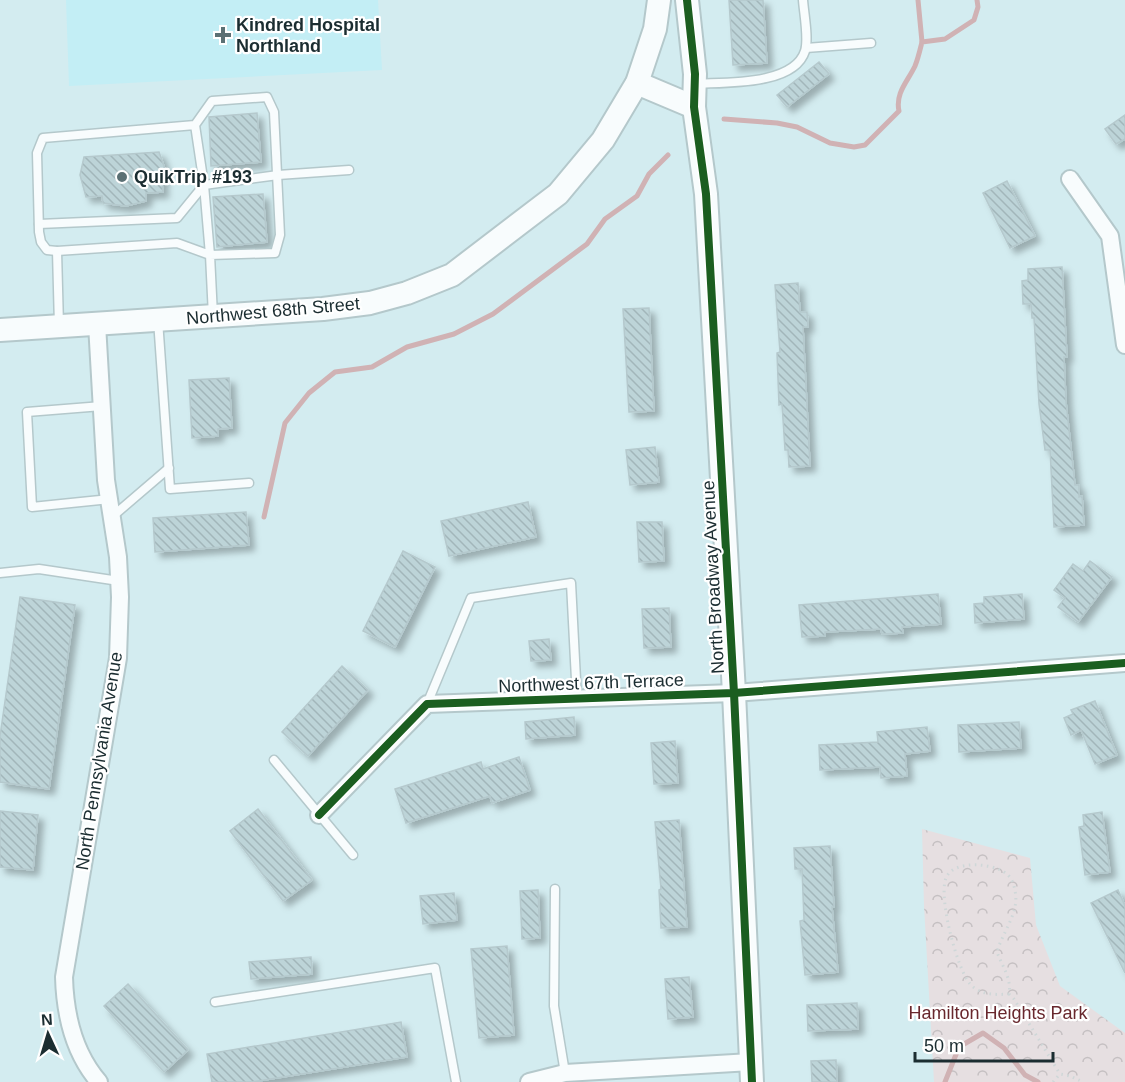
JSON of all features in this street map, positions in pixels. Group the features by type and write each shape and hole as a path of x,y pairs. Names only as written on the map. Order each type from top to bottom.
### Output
{"street":[{"path":"659,0 655,29 637,83 694,96"},
{"name":"North Broadway Avenue","path":"687,0 694,96 706,194 734,693 751,1072"},
{"name":"Northwest 68th Street","path":"0,330 323,309 370,303 407,293 452,275 558,194 603,140 637,83"},
{"path":"1070,179 1110,237 1125,345"},
{"name":"North Pennsylvania Avenue","path":"97,324 102,406 119,581 118,658 63,977 65,1004 76,1044 88,1069 99,1082"},
{"name":"Northwest 67th Terrace","path":"427,704 734,693 1125,663"},
{"path":"320,815 427,704"},
{"path":"529,1082 565,1073 596,1076 751,1072"}],"lane":[{"path":"694,96 773,77 794,67 803,57 806,48 803,0"},
{"path":"806,48 871,43"},
{"path":"195,125 44,138 37,153 39,224 41,242 47,250 177,243 210,255 275,253 280,235 278,175 274,112 267,97 212,101 195,125 204,185 210,255 213,316"},
{"path":"39,224 177,218 204,185 278,175 349,170"},
{"path":"57,251 59,326"},
{"path":"158,320 170,489 249,483"},
{"path":"102,406 27,412 32,507 110,499"},
{"path":"112,516 169,468"},
{"path":"0,573 39,568 119,581"},
{"path":"427,704 471,598 571,584 578,699"},
{"path":"274,760 352,855"},
{"path":"555,889 554,1006 565,1073"},
{"path":"215,1002 435,968 456,1082"}],"path":[{"path":"1009,994 986,994 970,983 966,975 951,936 944,906 946,877 952,870 962,866 991,868 1004,872 1012,880 1016,894 1015,906 997,952 1007,974 1009,994 1021,1009 1060,1074 1083,1082"},
{"path":"1054,1080 1060,1074"}],"shaded area":[{"name":"Kindred Hospital Northland","path":"66,0 378,0 382,70 69,86"}],"green space":[{"name":"Hamilton Heights Park","path":"922,829 1030,858 1036,925 1060,986 1125,1033 1125,1082 934,1082"}],"building":[{"path":"729,0 763,0 767,63 733,65"},
{"path":"819,62 829,74 787,107 777,95"},
{"path":"257,113 261,162 211,166 209,117"},
{"path":"1125,115 1125,139 1116,144 1105,129"},
{"name":"QuikTrip #193","path":"159,152 165,169 163,192 146,193 146,201 126,206 103,203 102,196 86,197 80,175 84,157"},
{"path":"1007,181 1035,236 1010,248 983,193"},
{"path":"263,194 267,242 217,247 213,197"},
{"path":"1062,267 1067,357 1064,357 1066,402 1075,485 1079,485 1079,497 1082,496 1084,525 1054,527 1050,450 1045,450 1039,404 1034,318 1032,318 1031,304 1023,304 1022,281 1028,280 1028,269"},
{"path":"798,283 800,312 807,312 808,327 803,327 810,466 789,467 788,450 785,450 782,404 779,405 777,353 780,352 775,285"},
{"path":"649,308 654,411 629,412 623,309"},
{"path":"229,378 232,428 218,429 218,436 192,438 189,380"},
{"path":"655,447 659,482 630,485 626,450"},
{"path":"528,502 536,537 449,556 441,521"},
{"path":"246,512 249,545 155,552 153,518"},
{"path":"637,522 662,522 664,561 639,562"},
{"path":"403,551 435,567 395,647 363,631"},
{"path":"1090,561 1112,577 1078,622 1058,607 1065,598 1054,590 1073,564 1083,571"},
{"path":"938,594 941,624 902,627 903,633 882,634 881,629 825,632 825,636 802,637 799,605"},
{"path":"1022,594 1024,619 975,623 974,604 984,603 984,597"},
{"path":"20,597 75,605 49,789 0,782 0,736"},
{"path":"669,608 671,647 644,648 642,609"},
{"path":"549,639 551,660 531,661 529,641"},
{"path":"342,666 368,690 308,756 282,732"},
{"path":"1095,701 1117,755 1095,764 1081,730 1071,735 1064,718 1073,714 1071,710"},
{"path":"574,717 575,735 526,739 525,722"},
{"path":"1019,722 1021,748 959,752 958,725"},
{"path":"927,727 930,751 905,754 907,776 881,778 880,767 820,770 819,745 878,742 877,732"},
{"path":"675,741 678,783 654,784 651,743"},
{"path":"519,757 530,790 492,803 490,796 406,823 395,789 481,762 483,769"},
{"path":"258,809 312,880 283,901 230,831"},
{"path":"0,811 38,815 33,870 0,867"},
{"path":"1102,812 1110,872 1085,875 1079,827 1084,826 1083,815"},
{"path":"679,820 687,927 661,928 659,890 661,889 655,822"},
{"path":"830,846 834,907 832,907 838,972 805,975 800,921 804,920 802,869 795,869 794,848"},
{"path":"538,890 540,938 522,939 520,891"},
{"path":"1118,890 1125,906 1125,973 1091,903"},
{"path":"454,893 457,920 423,924 420,896"},
{"path":"507,946 514,1035 479,1038 471,949"},
{"path":"311,957 312,974 251,979 249,962"},
{"path":"689,977 693,1017 668,1019 665,979"},
{"path":"128,984 188,1050 164,1072 104,1006"},
{"path":"857,1003 858,1029 808,1031 807,1005"},
{"path":"401,1022 407,1057 252,1082 212,1082 207,1054"},
{"path":"836,1060 837,1082 812,1082 811,1061"}],"waterway":[{"path":"918,0 922,42"},
{"path":"724,119 777,123 797,127 830,143 854,147 865,145 899,111 900,93 915,66 922,42 945,39 974,20 978,7 977,0"},
{"path":"264,517 285,423 309,393 335,372 372,367 407,347 454,334 493,314 587,244 605,219 637,196 649,174 668,155"},
{"path":"945,1082 959,1047 983,1033 1004,1048 1025,1075 1038,1082"}],"cycle path":[{"path":"687,0 695,74 694,107 706,194 734,693 752,1082"},
{"path":"319,815 427,704 734,693 1125,663"}],"place":[{"name":"Kindred Hospital Northland","path":"223,35"},
{"name":"QuikTrip #193","path":"122,177"}]}
